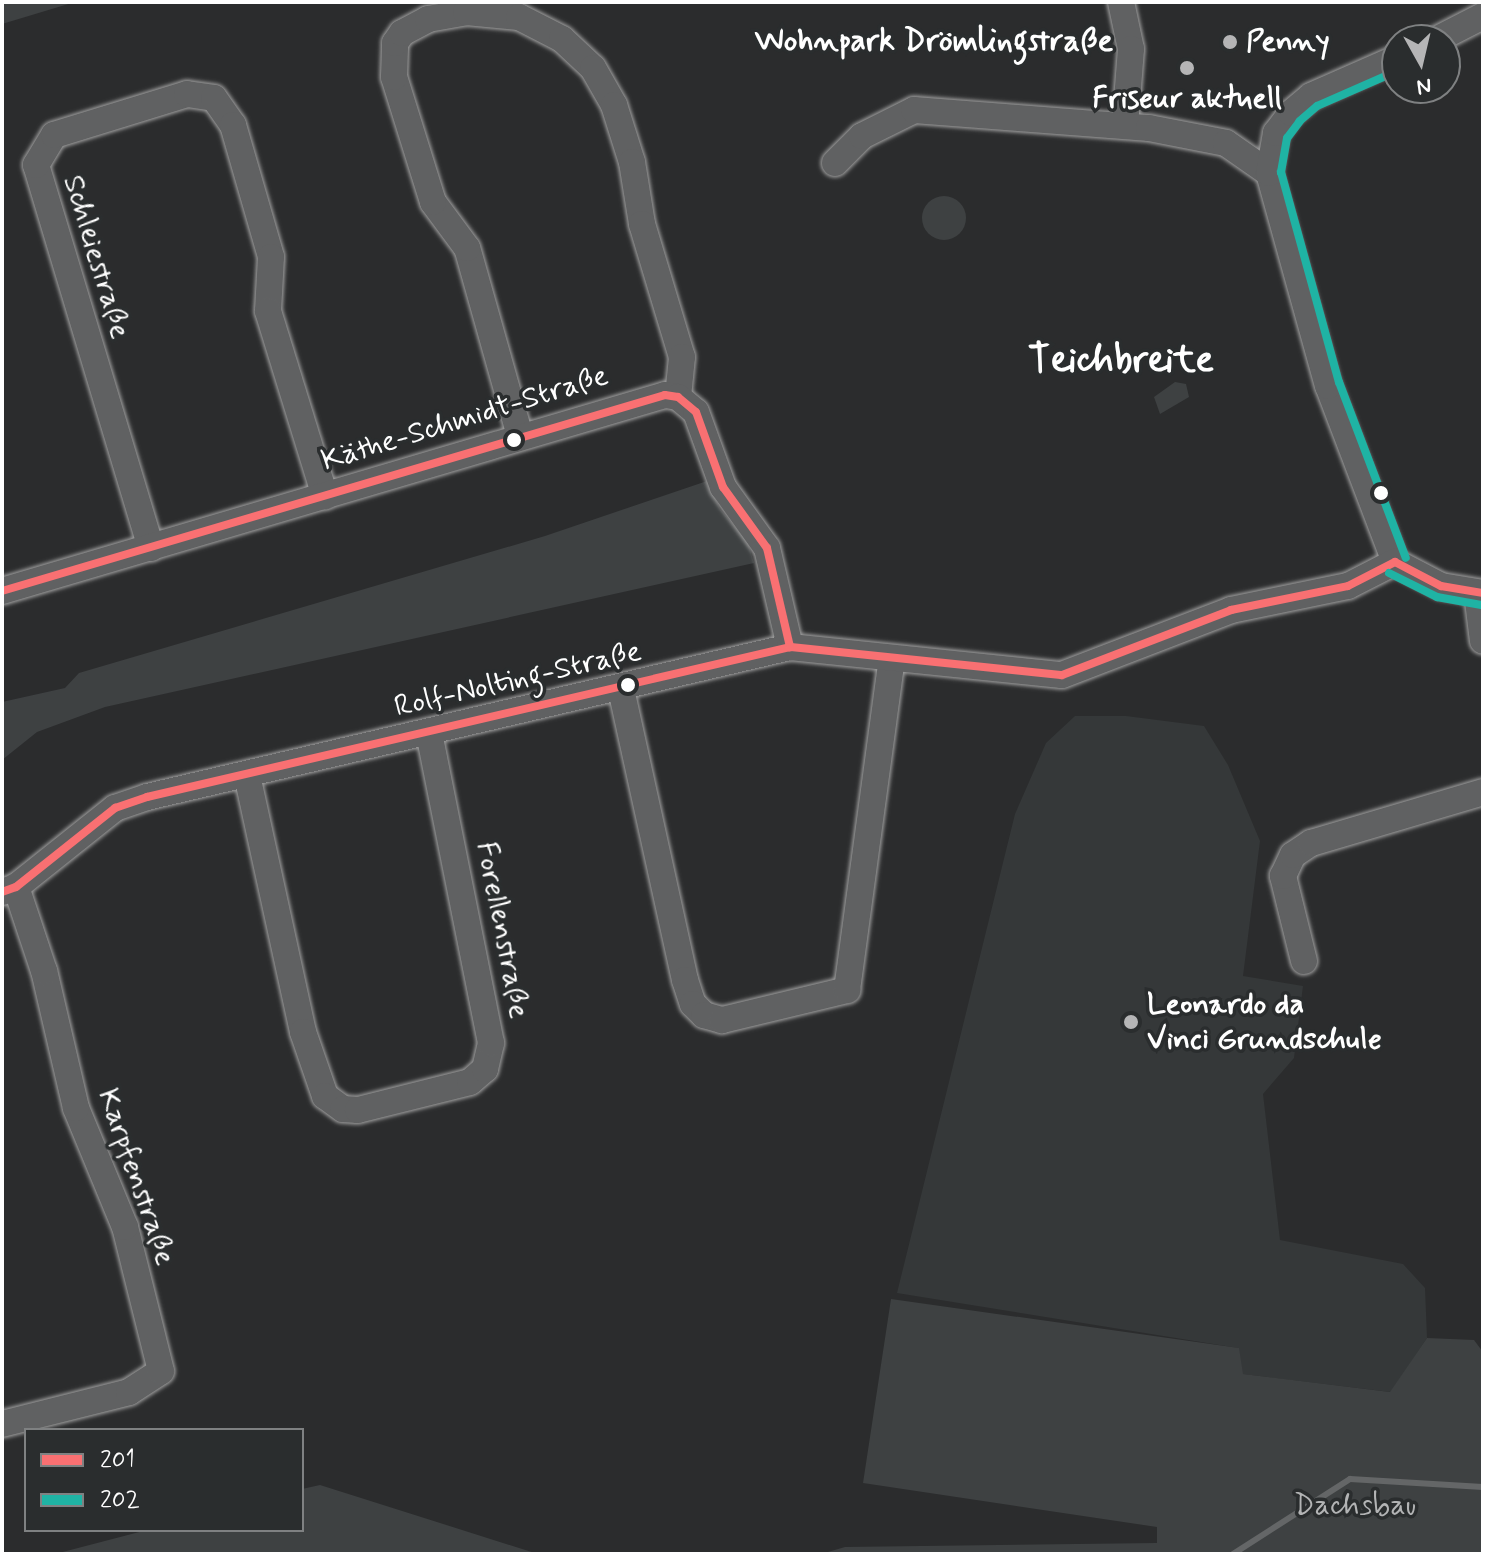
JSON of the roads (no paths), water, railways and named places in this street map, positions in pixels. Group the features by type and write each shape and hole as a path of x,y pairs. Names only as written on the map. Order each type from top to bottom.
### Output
{"street":[{"path":"1121,2 1131,49 1125,125"},
{"path":"520,436 467,248 433,202 394,77 395,43 402,33 428,19 466,12 519,17 562,39 593,68 614,105 632,162 639,213 682,357 678,397 696,412 723,487 767,548 790,647"},
{"path":"1461,27 1483,16"},
{"path":"1381,65 1311,96 1291,113 1276,133 1269,173 1328,386 1395,562 1441,586 1480,593 1483,641"},
{"name":"Schleiestraße","path":"151,548 36,165 54,135 187,94 214,98 233,125 271,257 268,311 325,496"},
{"path":"835,163 862,136 914,110 1125,125 1226,143 1269,173"},
{"name":"Käthe-Schmidt-Straße","path":"2,591 651,396 678,397"},
{"name":"Rolf-Nolting-Straße","path":"9,890 115,808 247,775 790,647 1044,677 1079,671 1168,631 1231,610 1348,586 1395,562"},
{"path":"621,689 685,980 693,1004 704,1015 722,1020 847,990 892,658"},
{"name":"Forellenstraße","path":"247,775 303,1032 325,1096 343,1109 358,1110 470,1082 485,1069 491,1043 429,733"},
{"path":"1304,961 1283,876 1293,855 1311,843 1483,792"},
{"name":"Karpfenstraße","path":"2,1424 129,1392 161,1371 125,1227 76,1108 44,971 9,890"}],"waterway":[{"path":"1233,1554 1350,1479 1483,1487"}],"place":[{"name":"Penny","path":"1230,42"},
{"name":"Friseur aktuell","path":"1187,68"},
{"name":"Leonardo da Vinci Grundschule","path":"1131,1022"}],"district":[{"name":"Wohnpark Drömlingstraße","path":"934,41"},
{"name":"Teichbreite","path":"1121,361"}],"park label":[{"name":"Dachsbau","path":"1355,1506"}]}
